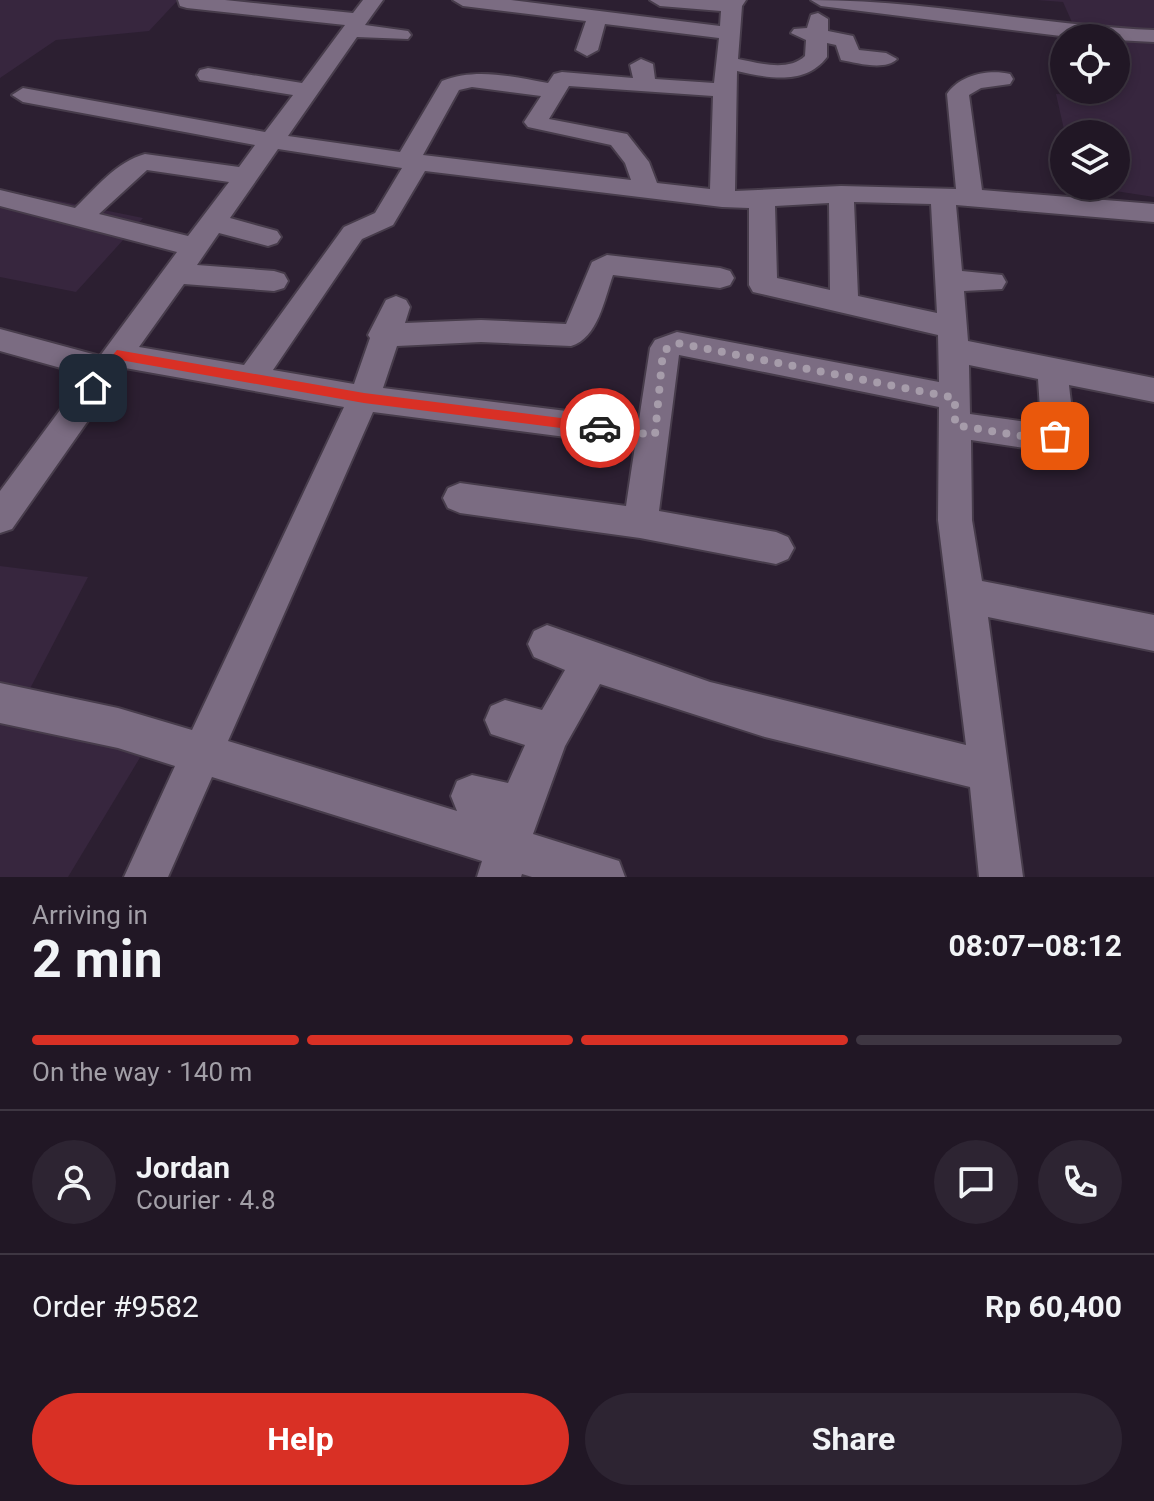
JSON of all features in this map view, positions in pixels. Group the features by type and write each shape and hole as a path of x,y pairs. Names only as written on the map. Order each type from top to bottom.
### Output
{"street":[{"path":"463,0 729,33"},
{"path":"660,0 734,3 724,90 722,199"},
{"path":"187,2 361,17 401,35"},
{"path":"587,50 598,15"},
{"path":"727,63 776,71 804,67 816,57 820,15"},
{"path":"820,15 1154,36"},
{"path":"820,15 844,38 849,55 886,59"},
{"path":"0,518 11,484 112,362 361,17"},
{"path":"626,62 643,67 644,85"},
{"path":"208,75 307,90"},
{"path":"647,190 637,162 623,141 536,123 553,91 566,79 724,90"},
{"path":"934,85 962,88 979,81 1002,79"},
{"path":"251,378 353,233 384,219 450,86 477,80 553,91"},
{"path":"962,88 958,94 956,198 948,280 953,338 955,520 1001,877"},
{"path":"23,95 116,116 412,162 722,199 762,201 841,194 956,198 1154,213"},
{"path":"560,180 573,132"},
{"path":"81,217 133,167 145,162 245,176"},
{"path":"841,194 844,304"},
{"path":"0,198 194,247"},
{"path":"762,201 763,285 844,304 1052,368 1154,390"},
{"path":"211,222 268,237"},
{"path":"383,335 481,331 571,335 577,331 607,265 720,278"},
{"path":"175,273 274,281"},
{"path":"948,280 992,282"},
{"path":"146,877 364,398 383,335 396,307"},
{"path":"0,340 112,362 251,378 364,398 655,435"},
{"path":"640,523 655,435 663,351 673,344 734,352 1051,439 1057,433 1052,368"},
{"path":"460,498 640,523 776,548"},
{"path":"966,595 1154,633"},
{"path":"547,644 591,663 818,731 989,771"},
{"path":"508,843 551,732 591,663"},
{"path":"0,703 118,728 200,755 508,843 603,877"},
{"path":"505,720 551,732"},
{"path":"472,796 508,843"}],"shaded area":[{"path":"0,0 178,0 149,31 56,40 0,78"},
{"path":"1037,0 1154,0 1154,197 1130,193 1130,120 1062,120 1058,104 1130,104 1130,24 1073,24 1063,2"},
{"path":"0,189 143,218 76,292 0,277"},
{"path":"0,566 88,577 22,704 150,741 68,877 0,877"}],"way so far":[{"path":"600,428 655,435 663,351 670,344 677,343 955,398 955,425 1046,440 1055,436"}],"route":[{"path":"93,388 117,355 364,398 600,428"}]}
